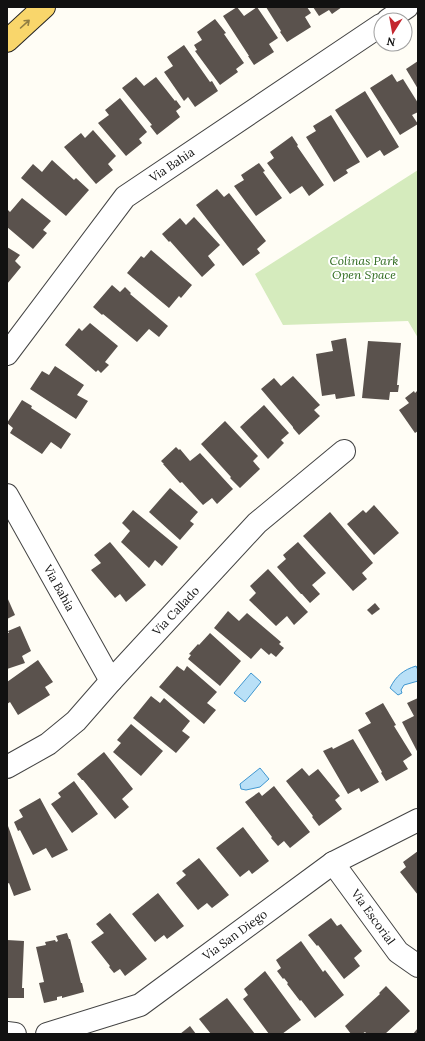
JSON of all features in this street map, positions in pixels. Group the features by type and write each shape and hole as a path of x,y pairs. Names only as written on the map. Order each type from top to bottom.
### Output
{"main road":[{"path":"7,41 44,7"}],"street":[{"name":"Via Bahia","path":"7,354 125,196 373,30"},
{"name":"Via Callado","path":"7,767 48,744 76,721 257,523 344,451"},
{"name":"Via Bahia","path":"7,495 111,681"},
{"name":"Via San Diego","path":"47,1034 140,1005 333,863 418,820"},
{"name":"Via Escorial","path":"333,863 398,952 418,966"},
{"path":"7,1033 15,1034"}],"green space":[{"name":"Colinas Park Open Space","path":"418,170 418,338 408,321 283,325 255,274"}],"water":[{"path":"416,666 418,670 418,681 404,685 401,690 402,693 398,695 390,688 392,684 400,674 407,669"},
{"path":"251,673 261,682 245,702 234,693"},
{"path":"260,768 269,779 260,787 246,790 241,789 240,784"}],"building":[{"path":"237,7 244,16 257,7 278,38 269,44 274,52 254,65 223,16"},
{"path":"266,7 307,7 311,13 305,17 311,27 287,42"},
{"path":"313,7 342,7 332,14 329,10 319,16"},
{"path":"215,19 226,33 224,34 244,63 236,69 238,72 220,85 195,51 197,50 194,45 202,40 197,32"},
{"path":"184,45 218,91 195,107 188,97 184,101 164,72 173,66 167,57"},
{"path":"418,61 418,89 406,69"},
{"path":"392,74 397,82 403,79 418,103 418,112 412,115 418,124 400,135 370,88"},
{"path":"136,77 144,86 156,77 181,107 176,111 180,117 157,135 150,126 152,125 122,88"},
{"path":"365,91 399,147 384,156 380,150 367,158 335,110"},
{"path":"120,98 147,132 139,139 142,143 126,156 98,123 109,115 105,110"},
{"path":"331,115 360,162 346,170 348,173 334,182 306,137 316,131 313,126"},
{"path":"93,130 116,156 108,164 113,170 96,184 64,147 81,133 85,138"},
{"path":"292,136 298,145 297,146 324,185 309,196 302,186 290,194 267,163 274,158 270,152"},
{"path":"52,160 74,180 76,178 89,190 66,216 21,178 33,164 42,172"},
{"path":"259,163 265,171 263,172 282,198 256,216 234,186 244,180 241,175"},
{"path":"217,189 224,197 229,193 266,241 257,249 260,253 243,266 196,205"},
{"path":"22,198 51,221 43,230 47,233 33,249 7,227 7,209 10,212"},
{"path":"194,217 220,245 208,256 215,265 202,277 162,234 180,218 186,225"},
{"path":"7,247 20,255 15,261 21,267 7,284"},
{"path":"151,250 192,285 181,298 179,296 169,308 127,273 141,256 144,258"},
{"path":"112,285 120,292 125,287 131,293 130,294 168,326 159,337 149,329 137,342 93,307"},
{"path":"90,323 118,346 105,362 109,365 101,373 98,370 96,372 65,345 79,328 82,331"},
{"path":"346,338 355,396 336,399 335,394 322,396 316,354 333,351 331,341"},
{"path":"368,341 401,343 397,385 399,385 398,392 390,392 389,400 362,398"},
{"path":"55,366 84,385 77,395 88,401 76,419 30,389 42,371 49,375"},
{"path":"293,376 320,405 314,410 320,416 299,435 261,389 274,378 281,386"},
{"path":"418,390 418,431 415,433 399,410 409,403 405,398 414,391 415,393"},
{"path":"22,400 32,406 31,408 71,434 61,449 51,442 42,454 10,433 13,428 7,423"},
{"path":"264,405 289,433 281,440 284,443 268,459 240,427"},
{"path":"225,421 258,456 253,461 260,469 240,488 201,444"},
{"path":"176,447 179,450 180,449 190,461 200,453 233,489 217,504 212,498 203,505 182,482 180,483 161,461"},
{"path":"170,488 198,512 190,521 194,524 180,540 149,512"},
{"path":"374,505 399,533 374,555 347,524 363,510 366,513"},
{"path":"133,510 178,547 162,566 155,560 149,568 121,542 130,531 122,523"},
{"path":"330,512 373,563 362,573 367,579 353,591 303,536"},
{"path":"110,542 146,585 126,602 120,594 115,598 91,570 101,563 94,555"},
{"path":"298,542 326,573 312,585 320,594 310,603 277,567 286,559 283,555"},
{"path":"268,569 308,612 294,625 287,616 276,626 249,600 256,593 250,586"},
{"path":"7,597 15,615 7,619"},
{"path":"375,603 380,609 372,615 367,610"},
{"path":"228,611 239,621 247,613 281,642 279,644 284,648 276,657 271,653 269,655 261,648 251,659 214,628"},
{"path":"20,626 31,651 22,656 25,663 7,669 7,633 9,633 8,631"},
{"path":"210,633 241,661 220,686 188,659 191,655 189,654"},
{"path":"38,660 53,682 45,687 50,695 18,715 10,702 7,704 7,682"},
{"path":"177,666 184,671 187,666 217,692 207,703 216,710 204,724 159,687"},
{"path":"151,696 160,703 164,698 190,721 182,731 190,737 176,753 133,718"},
{"path":"418,698 418,753 402,722 414,716 407,703"},
{"path":"383,703 396,725 394,726 412,755 403,761 408,769 386,781 358,730 371,723 365,713"},
{"path":"131,724 163,751 141,776 113,752 121,743 117,740"},
{"path":"353,739 379,782 361,792 359,788 348,794 323,751 332,747 333,749"},
{"path":"104,752 133,789 122,799 129,807 115,819 77,774"},
{"path":"302,768 309,776 318,769 340,796 335,800 342,809 319,826 286,781"},
{"path":"74,781 98,814 72,833 51,804 61,797 58,793"},
{"path":"274,786 310,832 290,848 284,841 278,846 245,802 259,792 262,796"},
{"path":"40,798 68,850 52,858 46,848 33,855 20,830 18,831 14,822 23,817 19,810"},
{"path":"7,826 31,890 14,896 9,883 7,884"},
{"path":"243,827 269,861 252,874 249,870 240,877 216,848"},
{"path":"418,851 418,895 400,872 406,867 403,862"},
{"path":"199,858 229,895 212,908 207,903 198,910 176,883 186,875 182,871"},
{"path":"158,893 184,926 167,939 164,935 155,942 132,914"},
{"path":"110,913 147,959 125,976 120,969 114,973 91,942 104,933 96,924"},
{"path":"331,918 337,926 341,924 362,951 354,958 360,966 344,979 318,945 317,946 308,935"},
{"path":"67,933 70,939 84,992 62,998 62,996 57,997 57,1000 44,1003 39,983 44,982 36,947 46,945 45,942 55,940 56,942 58,941 56,936"},
{"path":"7,940 24,941 22,988 24,988 24,998 7,998"},
{"path":"301,941 323,972 325,970 344,995 315,1018 277,971 281,968 276,960"},
{"path":"265,971 301,1020 282,1034 269,1034 243,999 248,995 244,989"},
{"path":"386,986 410,1011 385,1034 367,1034 365,1032 362,1034 351,1034 345,1026 380,994 379,993"},
{"path":"227,998 255,1034 211,1034 199,1019"},
{"path":"190,1026 196,1034 180,1034"},
{"path":"418,1028 418,1034 413,1034"}]}
